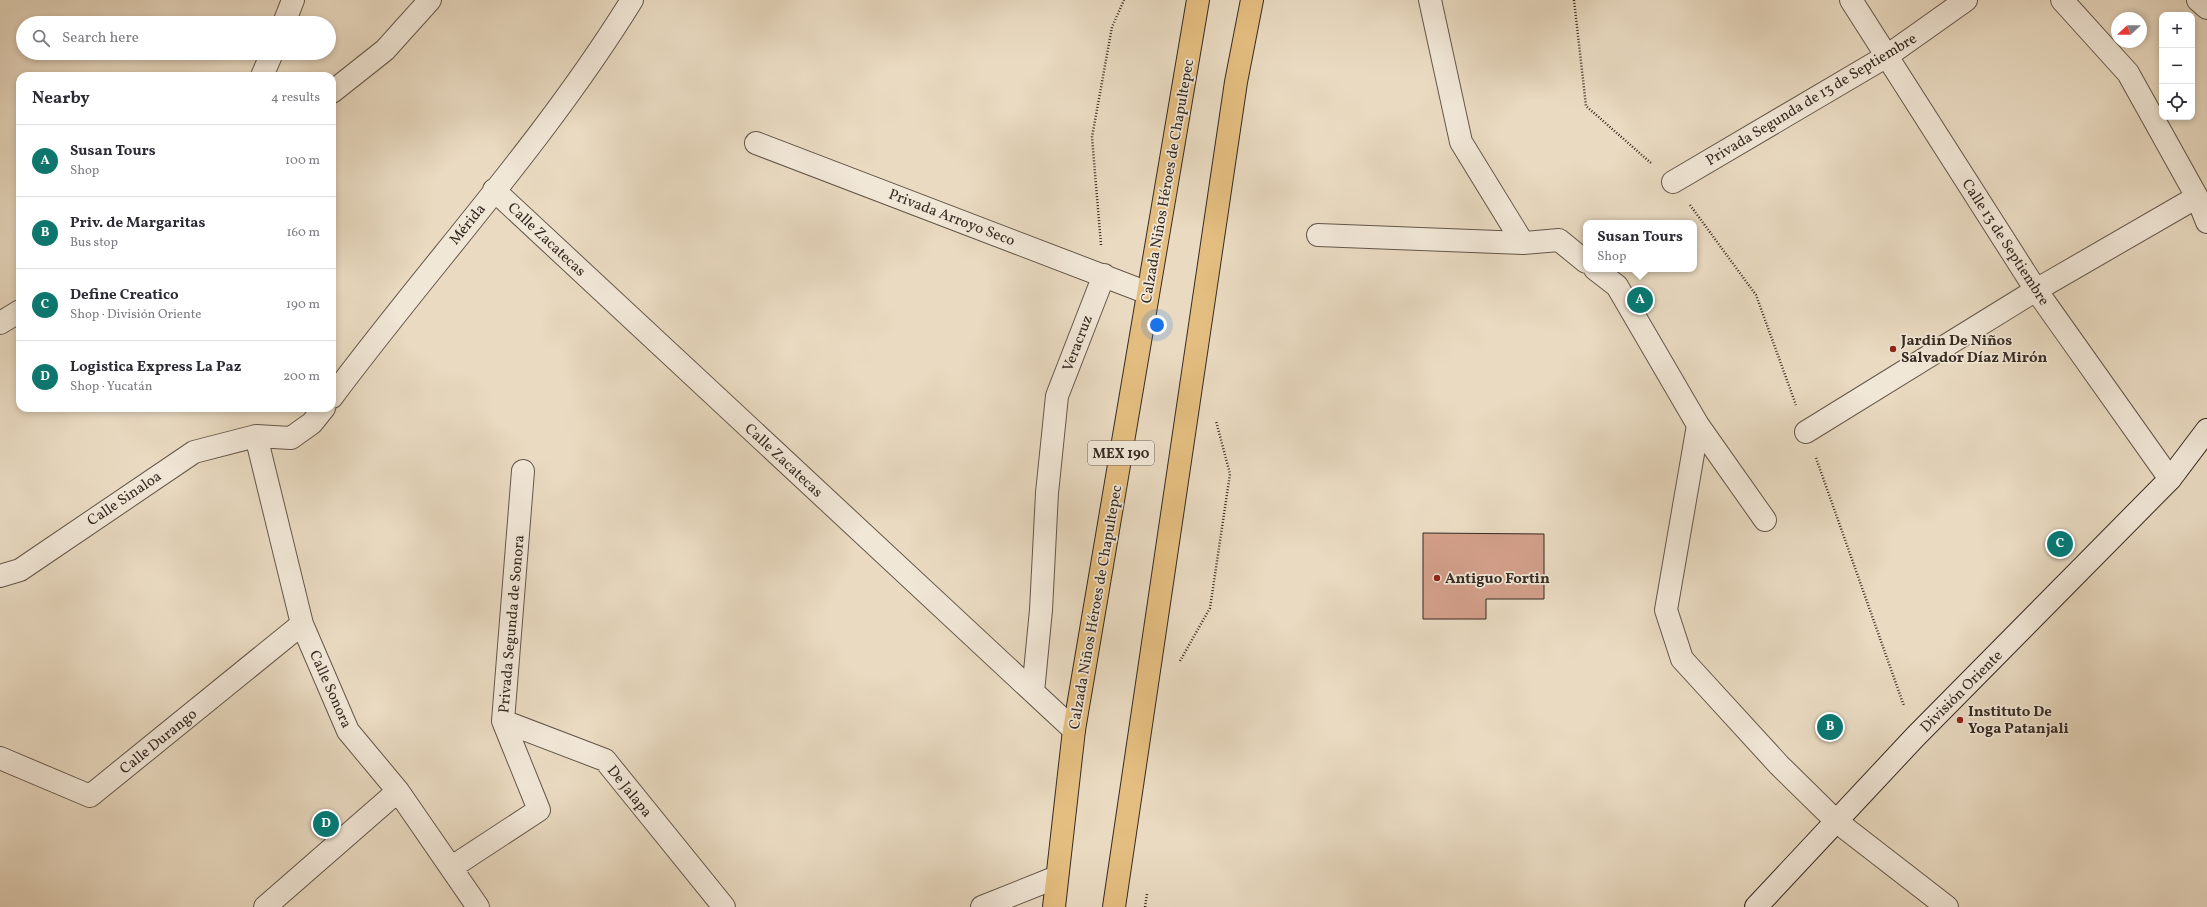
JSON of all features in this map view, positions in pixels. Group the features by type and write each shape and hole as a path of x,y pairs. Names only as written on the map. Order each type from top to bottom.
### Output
{"main road":[{"name":"Calzada Niños Héroes de Chapultepec","path":"1054,907 1074,730 1198,0"},
{"path":"1114,907 1236,82 1252,0"}],"street":[{"path":"287,16 293,0"},
{"path":"336,89 385,50 430,0"},
{"name":"Mérida","path":"336,392 379,334 494,190 601,50 632,0"},
{"path":"1430,0 1461,142 1523,242"},
{"name":"Calle 13 de Septiembre","path":"1851,0 2036,290 2170,479"},
{"name":"Privada Segunda de 13 de Septiembre","path":"1673,182 1887,56 1966,0"},
{"path":"2062,0 2128,73 2198,197 2207,222"},
{"path":"2198,0 2207,8"},
{"path":"264,72 269,60"},
{"name":"Privada Arroyo Seco","path":"756,143 1148,293"},
{"name":"Calle Zacatecas","path":"494,190 1074,730"},
{"path":"1806,432 2036,290 2198,197"},
{"path":"1318,235 1523,242 1558,240 1583,260"},
{"path":"1599,272 1617,286 1698,425 1765,520"},
{"name":"Veracruz","path":"1033,692 1041,610 1047,493 1057,396 1104,275"},
{"path":"0,323 16,313"},
{"path":"256,436 291,438 312,423 321,412"},
{"path":"1698,425 1666,610 1682,659 1779,765 1836,821 1947,907"},
{"name":"División Oriente","path":"1756,907 1915,737 2170,479 2207,430"},
{"name":"Calle Sinaloa","path":"0,576 20,570 194,452 256,436"},
{"name":"Calle Sonora","path":"256,436 302,624 348,731 398,791 452,867 478,907"},
{"name":"Privada Segunda de Sonora","path":"452,867 539,810 503,721 523,471"},
{"name":"Calle Durango","path":"0,758 90,796 302,624"},
{"name":"De Jalapa","path":"503,721 605,760 724,907"},
{"path":"265,907 398,791"},
{"path":"982,907 1057,877"}],"path":[{"path":"1104,275 1092,137 1112,27 1124,0"},
{"path":"1574,0 1586,106 1673,182 1756,294 1915,737"},
{"path":"1179,663 1210,608 1215,577 1230,474 1216,422 1217,414"},
{"path":"1145,907 1147,891"}],"building":[{"path":"1423,533 1544,534 1544,599 1486,599 1486,619 1423,619"}],"place":[{"name":"Susan Tours","path":"1640,300"},
{"name":"Jardin De Niños Salvador Díaz Mirón","path":"1893,349"},
{"name":"Define Creatico","path":"2060,544"},
{"name":"Antiguo Fortin","path":"1437,578"},
{"name":"Instituto De Yoga Patanjali","path":"1960,720"},
{"name":"Priv. de Margaritas","path":"1830,727"},
{"name":"Logistica Express La Paz","path":"326,824"}]}
